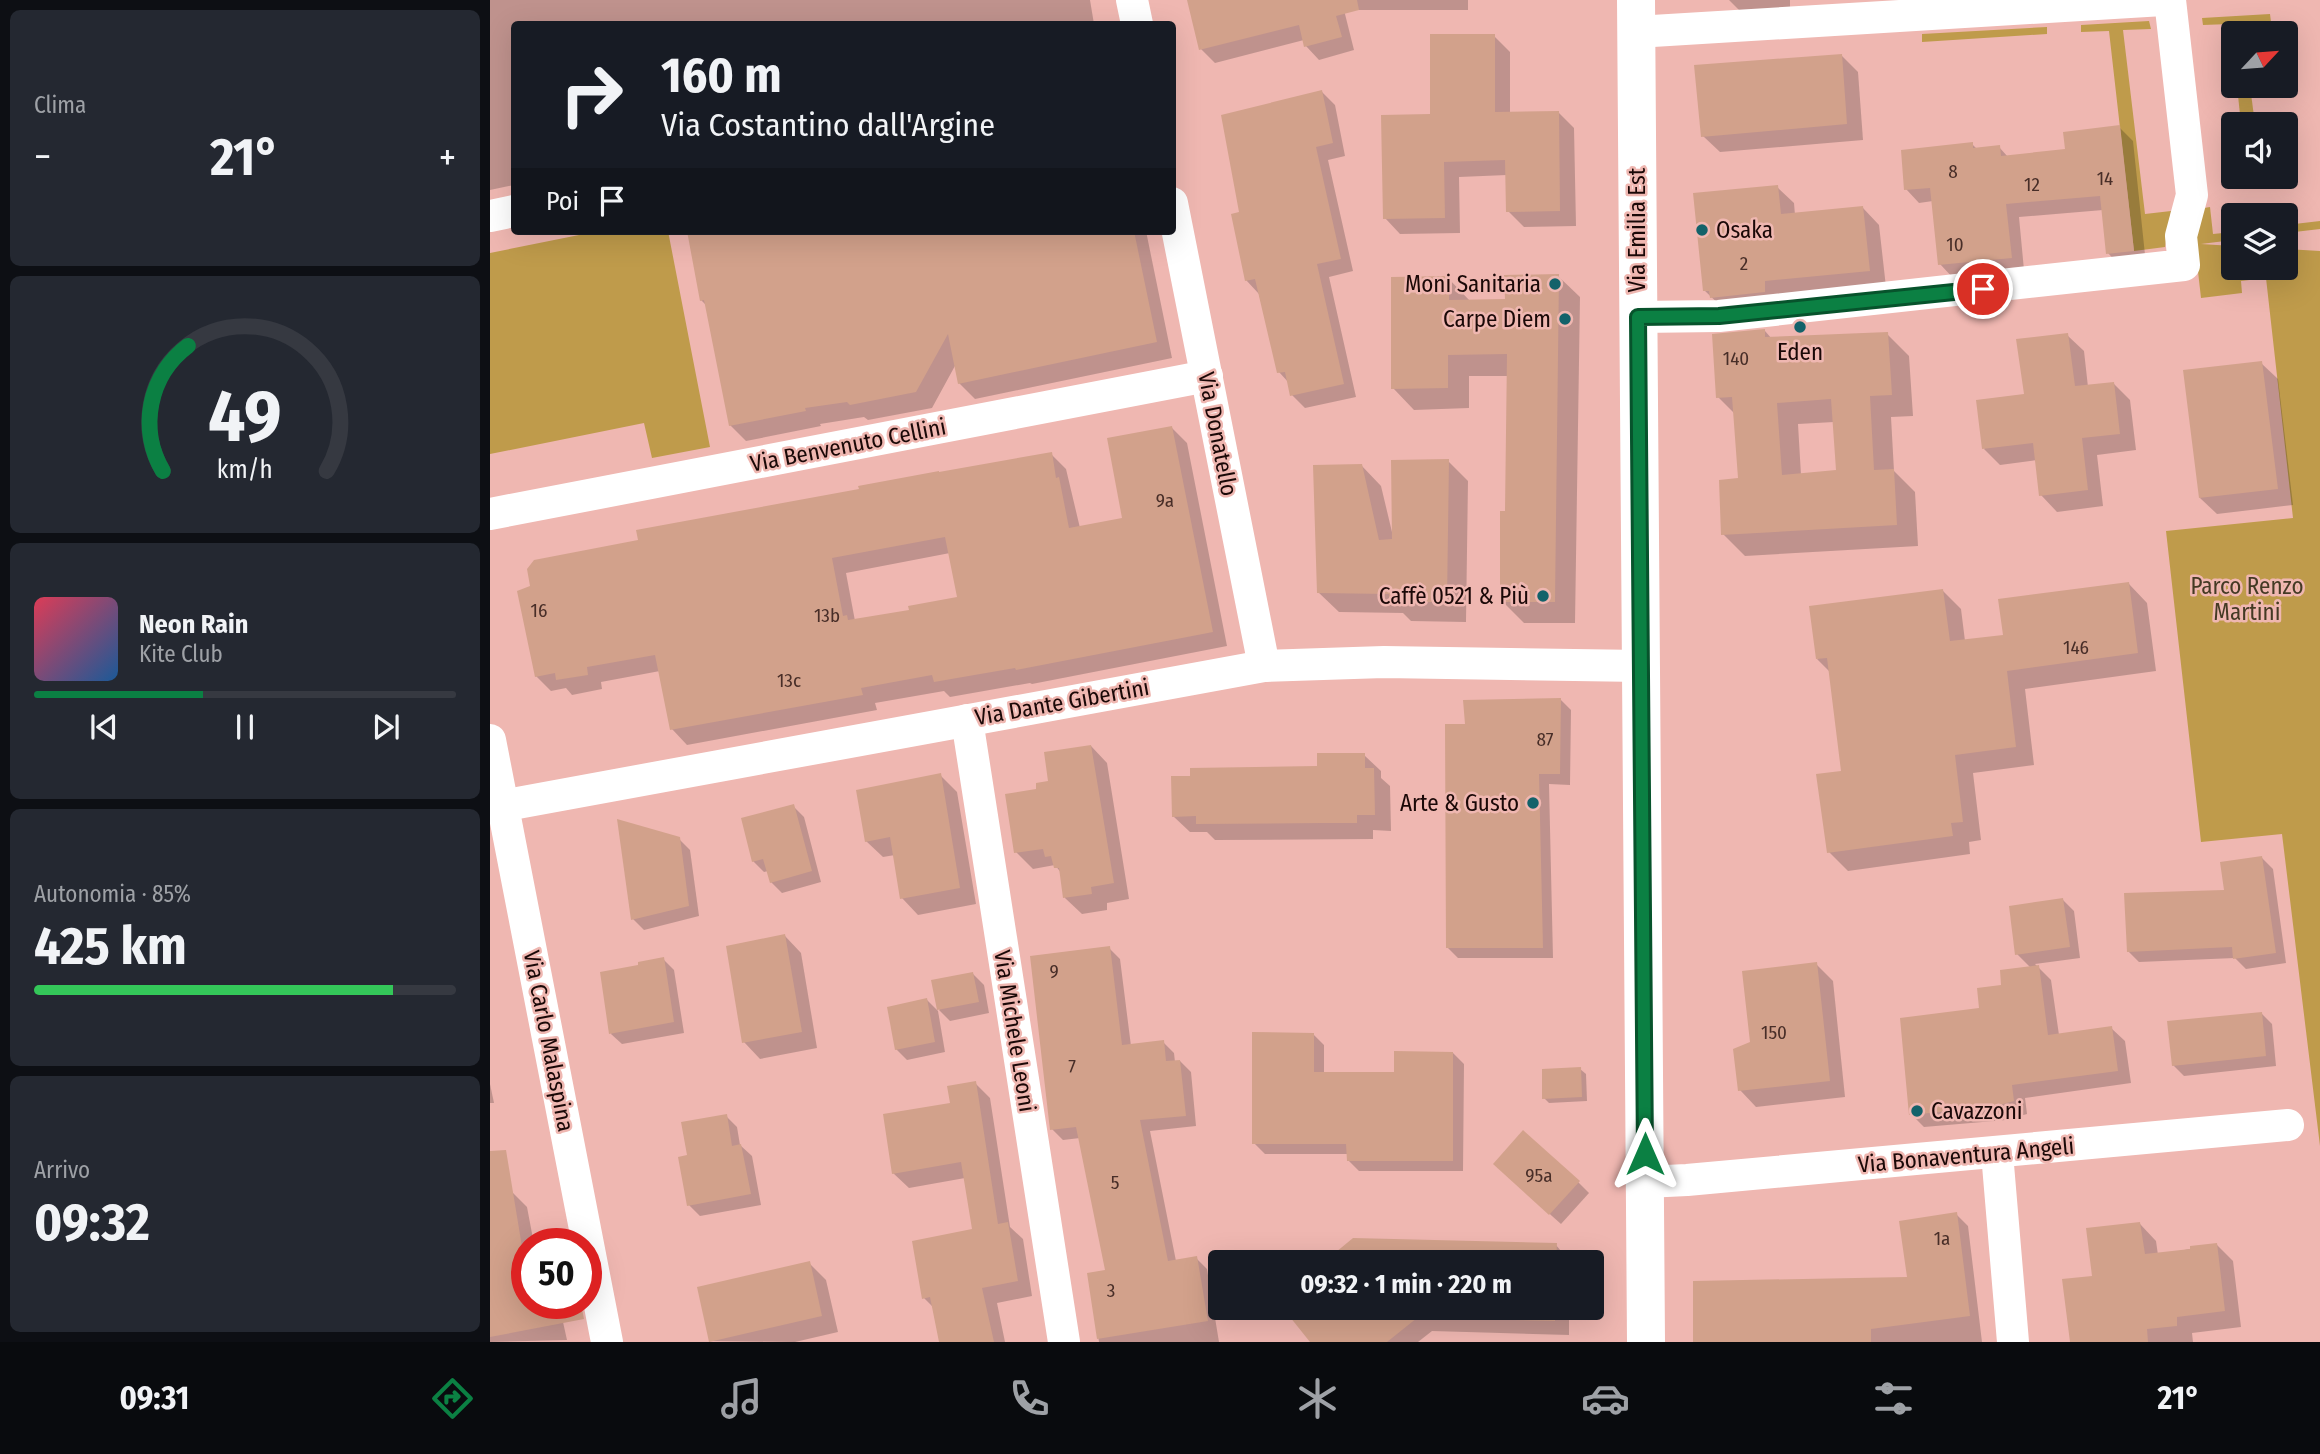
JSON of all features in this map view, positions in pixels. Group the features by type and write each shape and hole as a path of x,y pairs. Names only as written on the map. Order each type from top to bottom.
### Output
{"main road":[{"name":"Via Emilia Est","path":"1636,16 1646,1342"}],"street":[{"path":"1132,0 1136,21"},
{"path":"1636,16 2163,0"},
{"path":"1638,317 1719,316 2184,265 2181,236 2192,195 2170,0"},
{"path":"490,216 511,212"},
{"name":"Via Donatello","path":"1176,223 1264,666"},
{"name":"Via Benvenuto Cellini","path":"490,514 1207,376"},
{"name":"Via Dante Gibertini","path":"496,807 1264,666 1384,662 1641,666"},
{"name":"Via Michele Leoni","path":"967,720 1064,1342"},
{"name":"Via Carlo Malaspina","path":"490,740 496,807 607,1342"},
{"name":"Via Bonaventura Angeli","path":"1645,1182 1997,1153 2288,1125"},
{"path":"1997,1153 2012,1342"}],"green space":[{"path":"2270,14 2271,21 2221,21 2221,24 2203,25 2202,18"},
{"path":"2149,21 2151,29 2123,30 2145,214 2171,211 2165,247 2134,251 2109,31 2081,32 2081,25"},
{"path":"2047,27 2047,34 1922,42 1922,34"},
{"path":"2238,98 2252,98 2253,112 2240,112"},
{"name":"Parco Renzo Martini","path":"2210,207 2213,234 2221,233 2221,242 2201,244 2221,245 2221,280 2249,280 2241,281 2242,293 2201,298 2194,236 2204,208"},
{"path":"2320,221 2320,229 2298,232 2298,224"},
{"path":"579,235 669,235 710,447 652,458 644,423 490,454 490,253"},
{"name":"Parco Renzo Martini","path":"2298,250 2320,251 2320,1146 2282,834 2201,842 2166,531 2293,518 2266,280 2298,280"}],"building":[{"path":"1187,0 1357,0 1359,10 1336,16 1342,37 1304,47 1299,25 1199,50"},
{"path":"1430,34 1495,34 1495,112 1559,111 1560,211 1506,212 1505,160 1444,162 1445,218 1383,219 1381,115 1430,114"},
{"path":"1842,54 1847,124 1701,137 1694,65"},
{"path":"1322,90 1333,143 1316,147 1341,259 1317,264 1344,384 1290,396 1285,372 1277,373 1255,279 1245,281 1231,214 1239,212 1221,115"},
{"path":"2120,125 2134,251 2106,254 2100,196 2006,204 2012,258 1938,265 1930,188 1904,190 1901,150 1973,142 1973,148 2000,145 2001,156 2065,149 2063,132"},
{"path":"1778,185 1781,214 1863,206 1870,271 1765,281 1765,292 1710,298 1709,291 1703,291 1693,193"},
{"path":"688,235 1135,235 1157,342 958,384 948,334 916,392 850,405 847,402 805,408 806,411 729,426 704,300 700,301"},
{"path":"1559,274 1555,602 1500,602 1500,511 1505,511 1507,354 1448,355 1448,388 1391,389 1391,277 1449,276 1449,300 1505,299 1504,275"},
{"path":"1765,329 1765,337 1888,332 1892,395 1870,396 1874,470 1894,469 1897,525 1721,535 1719,480 1738,478 1732,397 1716,398 1712,334","holes":["1831,399 1836,470 1782,475 1777,403"]},
{"path":"2068,333 2075,386 2114,382 2120,434 2082,438 2088,490 2039,496 2033,443 1982,449 1976,400 2024,394 2016,339"},
{"path":"2262,361 2278,489 2199,498 2183,370"},
{"path":"1172,426 1213,632 1016,670 1015,668 934,682 932,675 861,688 863,695 670,730 655,655 587,667 588,675 556,680 555,673 535,677 517,591 530,586 527,569 534,560 638,540 636,530 859,489 858,486 1052,452 1069,528 1122,518 1107,438","holes":["945,537 957,597 908,606 909,610 848,620 847,615 843,616 832,558"]},
{"path":"1449,459 1447,602 1389,602 1389,594 1317,593 1313,465 1362,464 1379,540 1392,539 1391,460"},
{"path":"2129,582 2138,653 2007,671 2016,747 1955,755 1963,822 1951,823 1953,836 1827,853 1816,774 1841,771 1827,658 1816,659 1809,606 1943,589 1950,641 2003,635 1998,599"},
{"path":"1561,698 1560,774 1539,774 1543,948 1446,948 1445,724 1465,724 1463,700"},
{"path":"1091,745 1114,883 1091,887 1092,894 1063,898 1059,868 1054,868 1051,856 1045,857 1043,849 1014,853 1005,794 1036,789 1036,783 1048,781 1044,752"},
{"path":"1317,753 1365,753 1365,768 1374,768 1375,815 1357,815 1357,823 1196,824 1196,816 1172,817 1171,776 1190,776 1190,768 1317,766"},
{"path":"941,773 960,888 900,899 890,837 865,842 856,790"},
{"path":"794,804 812,871 770,883 763,859 752,862 741,818"},
{"path":"617,819 680,837 689,906 631,920"},
{"path":"2262,856 2276,953 2233,959 2232,947 2127,952 2124,893 2224,890 2220,862"},
{"path":"2063,898 2070,947 2015,955 2009,906"},
{"path":"785,934 802,1032 742,1043 726,946"},
{"path":"1110,946 1122,1045 1164,1040 1166,1061 1180,1060 1186,1116 1140,1120 1168,1261 1197,1256 1208,1321 1097,1339 1087,1273 1105,1270 1076,1127 1050,1130 1030,956"},
{"path":"664,957 674,1022 609,1034 600,972"},
{"path":"1817,962 1830,1081 1738,1091 1733,1049 1750,1042 1742,971"},
{"path":"2039,965 2048,1035 2112,1026 2118,1071 2012,1085 2014,1101 1992,1107 1909,1115 1900,1018 1979,1008 1977,988 2001,985 2000,970"},
{"path":"973,972 979,1002 937,1010 931,980"},
{"path":"927,998 935,1042 895,1050 887,1007"},
{"path":"2262,1012 2266,1056 2172,1066 2167,1021"},
{"path":"1252,1032 1314,1033 1314,1072 1394,1072 1394,1051 1453,1052 1453,1161 1347,1161 1346,1144 1252,1144"},
{"path":"1581,1067 1582,1097 1542,1099 1542,1069"},
{"path":"976,1081 998,1224 1008,1222 1018,1281 982,1288 994,1342 939,1342 930,1297 922,1299 912,1241 972,1229 961,1162 892,1174 883,1114 950,1103 947,1086"},
{"path":"727,1114 732,1146 741,1144 751,1194 687,1206 678,1157 687,1155 681,1122"},
{"path":"1523,1130 1580,1181 1549,1215 1493,1164"},
{"path":"506,1150 519,1228 511,1228 511,1319 584,1319 490,1337 490,1151"},
{"path":"1957,1212 1970,1316 1871,1329 1871,1342 1693,1342 1693,1281 1907,1277 1899,1221"},
{"path":"2140,1222 2145,1254 2217,1243 2225,1311 2177,1317 2177,1326 2147,1329 2148,1342 2070,1342 2062,1279 2092,1276 2086,1228"},
{"path":"1353,1238 1557,1243 1557,1250 1338,1250"},
{"path":"810,1261 822,1316 709,1342 697,1287"},
{"path":"1292,1320 1414,1320 1387,1342 1310,1342"}],"place":[{"name":"Osaka","path":"1702,230"},
{"name":"Moni Sanitaria","path":"1555,284"},
{"name":"Carpe Diem","path":"1565,319"},
{"name":"Eden","path":"1800,327"},
{"name":"Caffè 0521 & Più","path":"1543,596"},
{"name":"Arte & Gusto","path":"1533,803"},
{"name":"Cavazzoni","path":"1917,1111"}],"route":[{"path":"1645,1154 1638,317 1719,316 1983,289"}]}
